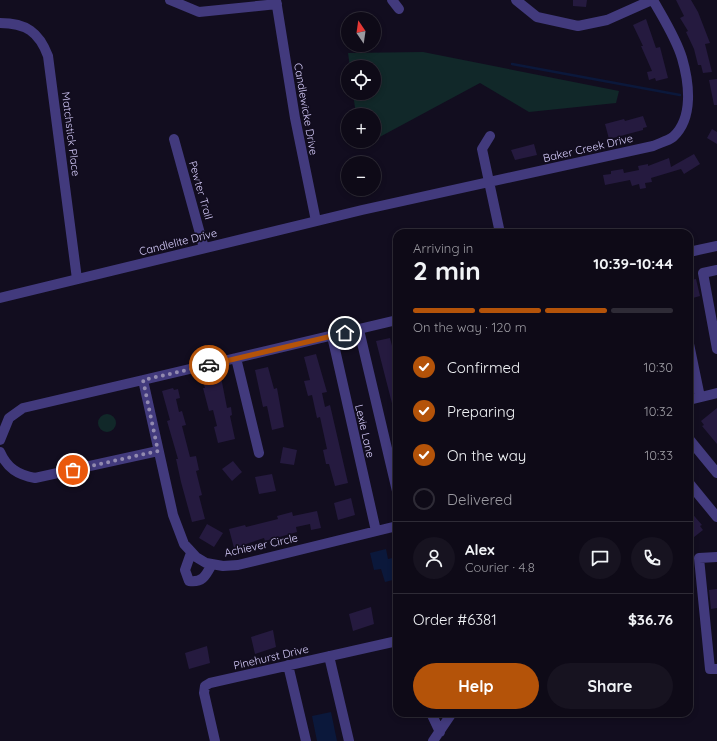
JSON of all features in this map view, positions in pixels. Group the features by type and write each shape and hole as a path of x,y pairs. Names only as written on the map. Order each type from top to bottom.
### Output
{"street":[{"path":"170,0 199,12 277,2"},
{"path":"392,0 399,8"},
{"path":"516,0 537,17 578,26 607,20 653,0"},
{"name":"Baker Creek Drive","path":"362,210 653,146 673,137 682,123 688,109 687,85 682,57 653,0"},
{"name":"Candlewicke Drive","path":"277,2 295,118 316,221"},
{"name":"Matchstick Place","path":"0,23 11,23 30,30 40,39 48,56 77,279"},
{"path":"490,136 482,149 499,229"},
{"name":"Pewter Trail","path":"174,139 204,248"},
{"name":"Candlelite Drive","path":"0,298 362,210"},
{"path":"693,251 717,246"},
{"path":"717,270 703,273 717,349"},
{"path":"0,440 9,418 24,408 393,321"},
{"name":"Lexie Lane","path":"359,330 393,474"},
{"name":"Lexie Lane","path":"332,336 376,531"},
{"path":"236,358 259,453"},
{"path":"693,363 700,396"},
{"name":"Achiever Circle","path":"143,380 173,515 184,544 191,553 206,563 223,566 238,565 393,527"},
{"path":"693,399 717,393"},
{"path":"693,444 717,473"},
{"path":"0,452 8,466 13,470 26,477 35,478 158,451"},
{"path":"693,488 717,517"},
{"path":"191,553 185,570 189,581 198,582 203,579 212,564"},
{"path":"717,557 699,558 710,669 717,669"},
{"name":"Pinehurst Drive","path":"215,741 204,693 206,686 210,682 393,642"},
{"path":"329,656 349,741"},
{"path":"288,665 306,741"},
{"path":"433,717 440,732"},
{"path":"433,741 449,717"}],"green space":[{"path":"423,52 619,91 616,103 529,112 480,83 381,136 381,108 355,108 354,100 381,100 381,60 349,60 348,53"},
{"path":"107,414 113,417 116,423 113,429 107,432 101,429 98,423 101,417"}],"water":[{"path":"386,549 388,559 393,558 393,580 385,582 381,569 374,570 370,553"},
{"path":"331,712 337,741 317,741 312,716"}],"building":[{"path":"573,0 587,0 586,7 573,6"},
{"path":"676,0 691,0 698,12 710,43 705,44 712,72 703,73 701,65 698,65 694,49 686,32 688,31 680,18 684,16"},
{"path":"646,19 656,48 660,47 668,78 656,81 655,78 649,80 647,72 652,71 641,46 643,46 633,25"},
{"path":"717,79 717,105 714,105 709,80"},
{"path":"643,116 647,127 643,128 643,130 609,139 605,124"},
{"path":"712,129 717,132 717,144 707,138"},
{"path":"534,144 537,155 515,160 511,150"},
{"path":"694,154 700,164 684,174 681,169 651,178 652,182 645,183 646,188 640,189 639,184 632,186 630,180 605,185 603,175 611,174 611,171 623,169 624,173 639,170 638,166 648,164 648,166 669,158 671,167"},
{"path":"693,279 696,279 700,296 693,298"},
{"path":"390,338 393,350 393,407 376,341"},
{"path":"316,354 327,392 322,393 325,407 330,405 348,483 335,486 329,464 326,464 323,450 327,449 320,417 317,418 312,395 308,396 304,381 310,380 304,357"},
{"path":"268,367 274,389 277,388 284,427 272,430 267,406 263,407 255,370"},
{"path":"221,377 227,408 231,407 232,415 230,416 235,439 218,443 214,427 217,426 213,410 209,411 203,388 205,388 203,381"},
{"path":"173,388 174,390 178,389 180,398 176,399 179,412 182,411 186,425 182,426 190,457 196,456 199,470 196,471 202,495 199,496 205,519 192,522 181,482 176,459 178,459 167,421 170,420 162,391"},
{"path":"717,408 717,444 702,426 704,425 701,421"},
{"path":"283,447 297,450 294,465 280,463"},
{"path":"233,461 242,472 232,481 222,469"},
{"path":"272,474 276,491 259,494 255,477"},
{"path":"351,498 355,515 338,520 334,503"},
{"path":"317,511 321,528 311,530 310,524 296,527 297,532 265,541 264,538 234,548 229,529 245,525 246,527 278,519 277,516 292,512 293,516"},
{"path":"693,515 702,525 700,526 703,530 693,538"},
{"path":"207,524 223,533 214,547 199,538"},
{"path":"717,589 717,608 711,609 709,590"},
{"path":"371,607 374,624 353,631 349,614"},
{"path":"273,630 276,647 255,654 251,637"},
{"path":"207,646 210,663 189,669 185,653"}],"waterway":[{"path":"512,64 680,95"}],"way so far":[{"path":"73,470 158,451 143,380 209,365"}],"route":[{"path":"209,365 345,333"}]}
